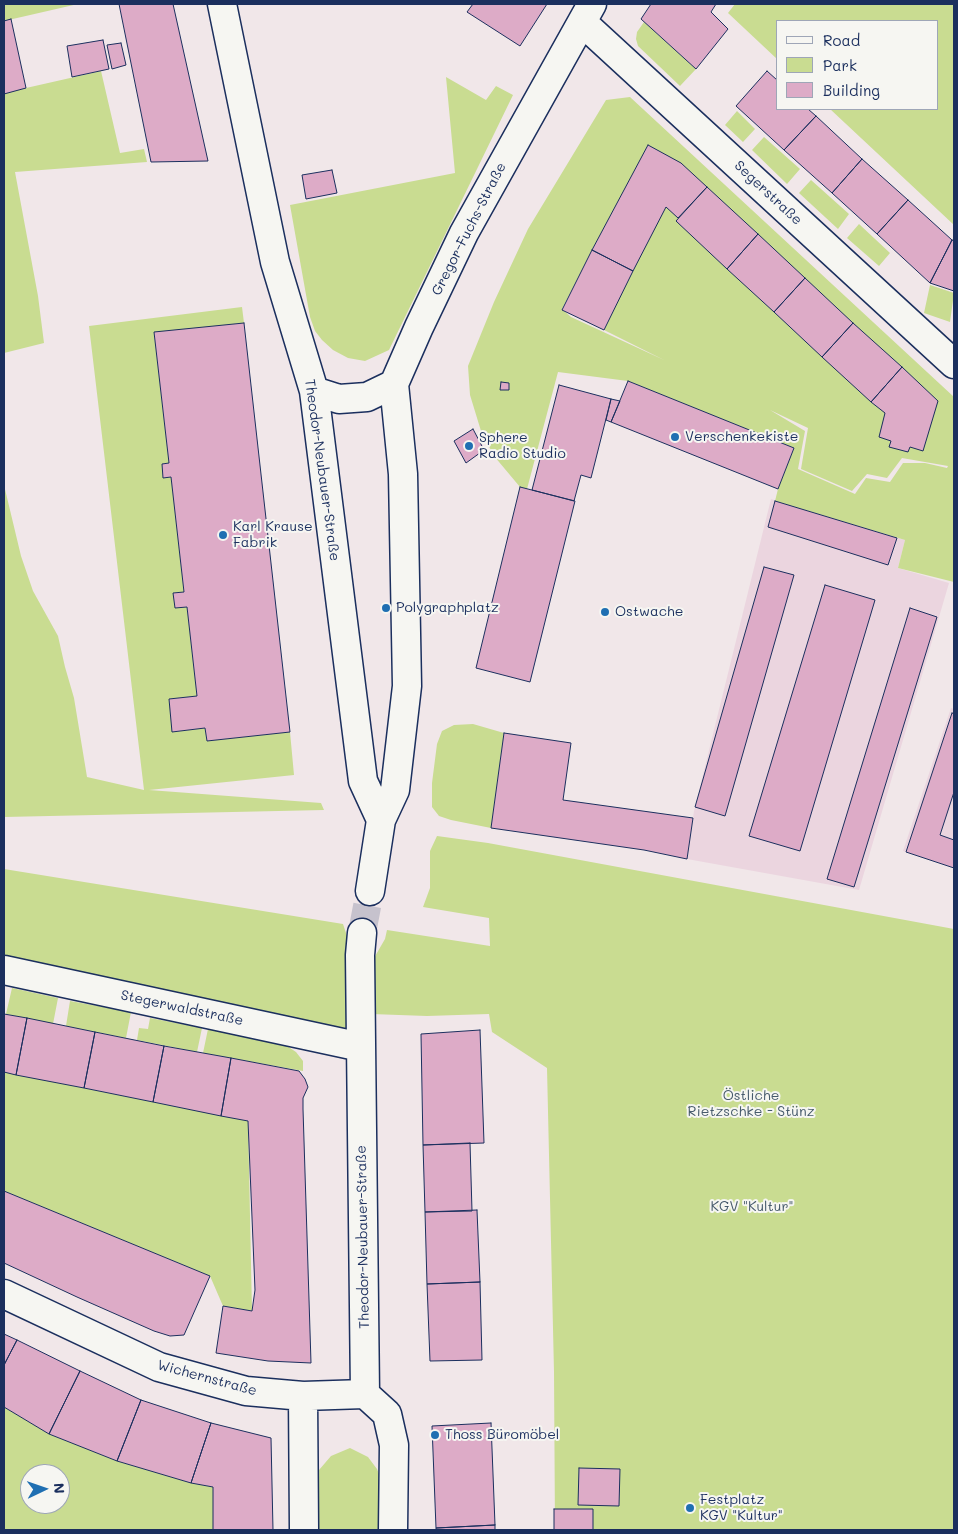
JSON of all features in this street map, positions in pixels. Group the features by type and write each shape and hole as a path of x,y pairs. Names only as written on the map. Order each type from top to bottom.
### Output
{"street":[{"name":"Theodor-Neubauer-Straße","path":"222,4 275,262 314,391 363,781 381,820"},
{"name":"Segerstraße","path":"587,13 954,364"},
{"name":"Gregor-Fuchs-Straße","path":"394,384 464,233 587,13"},
{"path":"314,391 339,399 367,396 394,384 403,474 407,686 396,790 381,820 370,891"},
{"name":"Theodor-Neubauer-Straße","path":"362,933 360,955 366,1394"},
{"name":"Stegerwaldstraße","path":"4,970 361,1046"},
{"name":"Wichernstraße","path":"4,1294 159,1367 246,1391 304,1396 366,1394"},
{"path":"366,1394 387,1414 394,1445 393,1530"},
{"path":"304,1396 304,1530"}],"shaded area":[{"path":"771,499 905,540 898,568 949,583 859,890 687,859 694,811"},
{"path":"951,708 954,709 954,868 903,851"}],"green space":[{"path":"4,4 78,4 4,21"},
{"path":"735,4 954,4 954,225 831,110 938,110 938,20 776,20 776,58 728,13"},
{"path":"644,22 696,69 680,86 638,46 637,32"},
{"path":"101,71 120,153 144,149 147,162 15,172 38,296 44,343 4,353 4,93"},
{"path":"446,77 486,100 496,86 513,95 389,350 365,361 348,358 333,350 315,331 310,317 290,205 455,173"},
{"path":"630,97 954,397 954,582 898,568 905,540 775,501 794,448 628,381 558,372 527,489 520,487 494,456 481,431 470,395 468,366 494,302 528,229 606,100","holes":["648,146 680,164 604,330 664,360 571,317 562,309","770,410 808,428 801,469 852,491 867,474 887,478 902,458 948,466 947,468 925,463 903,463 890,482 866,478 855,494 798,469 805,431"]},
{"path":"737,111 755,129 743,142 725,125"},
{"path":"764,137 800,169 787,184 752,150"},
{"path":"811,180 849,214 838,229 799,193"},
{"path":"859,224 890,253 879,266 847,238"},
{"path":"930,285 954,293 950,322 924,313"},
{"path":"242,307 244,323 154,333 169,463 162,464 163,478 171,477 184,592 174,593 175,608 187,607 197,696 169,699 173,732 205,728 207,741 290,732 294,775 149,790 321,803 324,810 4,817 4,485 21,556 33,591 58,636 74,698 87,777 144,790 89,326"},
{"path":"473,724 504,733 491,828 439,816 432,807 432,783 437,744 442,731 454,725"},
{"name":"Östliche Rietzschke - Stünz","path":"437,836 488,843 954,929 954,1530 555,1530 554,1372 547,1068 492,1032 489,1014 427,1016 371,1014 374,958 385,939 387,930 490,946 489,918 423,907 430,888 430,851"},
{"path":"4,869 343,924 347,936 349,1031 4,961"},
{"path":"12,988 58,998 53,1024 6,1014"},
{"path":"70,1001 131,1012 126,1038 66,1026"},
{"path":"150,1018 202,1028 197,1052 137,1040 139,1028 148,1029"},
{"path":"208,1029 287,1046 296,1052 303,1061 303,1071 203,1053"},
{"path":"4,1072 248,1121 252,1311 223,1306 210,1276 4,1191"},
{"path":"4,1407 49,1434 117,1461 191,1483 213,1487 213,1530 4,1530"},
{"path":"350,1448 368,1457 377,1469 381,1479 381,1530 315,1530 315,1486 319,1470 331,1456"}],"building":[{"path":"119,4 173,4 208,161 151,162"},
{"path":"473,4 547,4 520,46 467,12"},
{"path":"651,4 716,4 711,12 728,29 696,69 641,19"},
{"path":"11,19 26,88 4,94 4,21"},
{"path":"103,40 109,69 72,77 67,46"},
{"path":"121,43 126,65 112,69 107,45"},
{"path":"767,71 776,79 776,110 809,110 816,116 784,150 736,106"},
{"path":"816,116 862,159 832,193 784,150"},
{"path":"648,145 681,163 707,187 678,218 666,207 633,271 592,250"},
{"path":"862,159 908,200 877,234 832,193"},
{"path":"332,170 337,193 306,199 302,175"},
{"path":"707,187 758,234 727,269 676,221"},
{"path":"908,200 952,240 930,283 877,234"},
{"path":"758,234 805,278 774,312 727,269"},
{"path":"952,240 954,241 954,291 930,283"},
{"path":"592,250 633,271 604,330 562,310"},
{"path":"805,278 853,323 822,357 774,312"},
{"name":"Karl Krause Fabrik","path":"244,323 290,732 207,741 205,728 172,732 169,699 197,696 187,607 175,608 173,593 184,592 171,477 163,478 162,464 169,463 154,332"},
{"path":"853,323 902,367 871,402 822,357"},
{"path":"902,367 938,401 923,451 910,447 908,452 889,447 891,441 879,437 885,413 871,402"},
{"path":"628,381 794,448 778,489 611,422"},
{"path":"501,382 509,383 509,390 500,390"},
{"path":"559,385 611,399 591,478 581,475 574,501 532,490"},
{"path":"611,399 620,401 611,422 606,420"},
{"name":"Sphere Radio Studio","path":"473,429 484,450 466,463 454,441"},
{"path":"520,487 575,501 530,682 476,668"},
{"path":"775,501 897,538 888,565 768,527"},
{"path":"764,567 794,575 725,816 695,807"},
{"path":"825,585 875,600 800,851 749,836"},
{"path":"910,608 937,617 854,887 827,879"},
{"path":"952,713 954,714 954,792 940,835 954,840 954,868 906,852"},
{"path":"504,733 571,743 563,800 693,818 687,859 644,850 491,828"},
{"path":"4,1014 27,1018 16,1075 4,1072"},
{"path":"27,1018 95,1032 84,1088 16,1075"},
{"path":"480,1030 484,1143 423,1145 421,1034"},
{"path":"95,1032 164,1046 153,1102 84,1088"},
{"path":"164,1046 231,1058 221,1116 153,1102"},
{"path":"231,1058 299,1071 308,1087 303,1098 303,1109 311,1363 268,1361 216,1353 223,1306 252,1311 255,1290 248,1121 221,1116"},
{"path":"470,1143 472,1211 425,1212 423,1145"},
{"path":"4,1191 210,1276 184,1335 170,1336 154,1331 4,1263"},
{"path":"477,1210 480,1282 427,1284 425,1212"},
{"path":"480,1282 482,1360 430,1361 427,1284"},
{"path":"4,1334 17,1340 4,1365"},
{"path":"17,1340 80,1371 49,1434 4,1407 4,1365"},
{"path":"80,1371 141,1400 117,1461 49,1434"},
{"path":"141,1400 211,1423 191,1483 117,1461"},
{"path":"211,1423 271,1438 273,1530 213,1530 213,1487 191,1483"},
{"path":"491,1423 495,1525 436,1528 432,1426"},
{"path":"579,1468 620,1469 619,1506 578,1505"},
{"path":"554,1509 593,1509 593,1530 554,1530"},
{"path":"495,1525 495,1530 436,1530 436,1528"}],"tunnel":[{"path":"362,933 370,891"}],"place":[{"name":"Verschenkekiste","path":"675,437"},
{"name":"Sphere Radio Studio","path":"469,446"},
{"name":"Karl Krause Fabrik","path":"223,535"},
{"name":"Polygraphplatz","path":"386,608"},
{"name":"Ostwache","path":"605,612"},
{"name":"Thoss Büromöbel","path":"435,1435"},
{"name":"Festplatz KGV \"Kultur\"","path":"690,1508"}],"park label":[{"name":"KGV \"Kultur\"","path":"752,1207"}]}
